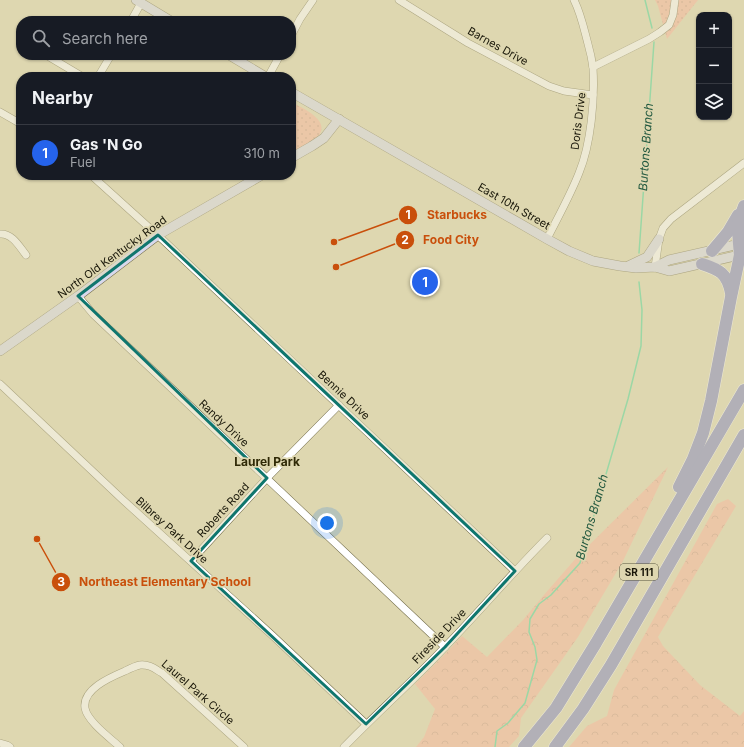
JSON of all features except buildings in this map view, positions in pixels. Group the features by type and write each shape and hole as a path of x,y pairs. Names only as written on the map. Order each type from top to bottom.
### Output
{"highway":[{"path":"650,552 693,459 703,433 712,401 731,296 742,249 738,226 744,206"},
{"path":"712,251 728,232 744,206"},
{"path":"702,264 717,269 722,273 729,283 731,296"},
{"name":"SR 111","path":"524,747 556,708 650,552 744,390"},
{"name":"SR 111","path":"555,747 583,709 611,665 744,435"},
{"path":"707,499 744,441"}],"main road":[{"path":"138,2 162,16"},
{"path":"238,60 258,72"},
{"name":"East 10th Street","path":"296,95 547,239 569,251 593,261 636,268 655,267 669,271 702,264 742,249"},
{"path":"296,155 324,138 339,120"},
{"name":"North Old Kentucky Road","path":"0,351 78,296 158,236 253,180"},
{"path":"620,266 630,266 647,257 658,239"},
{"path":"655,267 669,260 712,251 742,249"}],"street":[{"path":"296,27 313,0"},
{"name":"Barnes Drive","path":"399,0 468,43 549,86 564,91 593,95"},
{"name":"Doris Drive","path":"547,239 580,173 585,155 591,118 593,67 584,27 574,0"},
{"path":"593,67 649,39 669,25 673,15 675,0"},
{"path":"133,16 138,2"},
{"path":"54,60 75,72"},
{"path":"101,72 108,60"},
{"path":"270,72 277,60"},
{"path":"0,112 16,121"},
{"path":"655,267 658,239 663,228 671,219 744,163"},
{"name":"Bennie Drive","path":"96,180 515,571"},
{"path":"0,234 12,237 26,255"},
{"name":"Randy Drive","path":"78,296 93,314 445,647"},
{"name":"Bilbrey Park Drive","path":"0,384 123,500 366,724"},
{"name":"Roberts Road","path":"190,561 267,478 339,405"},
{"name":"Fireside Drive","path":"344,747 445,647 547,538"},
{"name":"Laurel Park Circle","path":"120,747 93,723 85,709 85,701 94,687 111,676 139,665 151,666 162,673 244,747"},
{"path":"0,743 10,747"}],"highlighted area":[{"path":"158,235 515,571 445,647 366,724 191,561 267,478 78,296"}],"green space":[{"path":"655,0 698,0 667,39"},
{"path":"296,105 314,115 319,120 321,131 316,139 296,151"},
{"path":"668,467 623,561 578,637 521,718 519,736 509,747 416,747 424,737 435,709 415,684 462,636 487,657 523,620 577,557"},
{"path":"728,499 736,506 658,637 663,646 700,685 740,716 744,711 744,747 569,747 587,726 607,716 614,690 717,504"}],"waterway":[{"name":"Burtons Branch","path":"645,0 652,28"},
{"name":"Burtons Branch","path":"639,253 654,42"},
{"name":"Burtons Branch","path":"495,747 497,731 508,723 525,703 537,660 535,647 529,632 530,619 539,604 551,595 580,563 628,399 641,346 642,310 639,282"}],"place":[{"name":"Starbucks","path":"334,242"},
{"name":"Food City","path":"336,267"},
{"name":"Gas 'N Go","path":"425,282"},
{"name":"Northeast Elementary School","path":"37,539"}],"district":[{"name":"Laurel Park","path":"267,462"}]}
